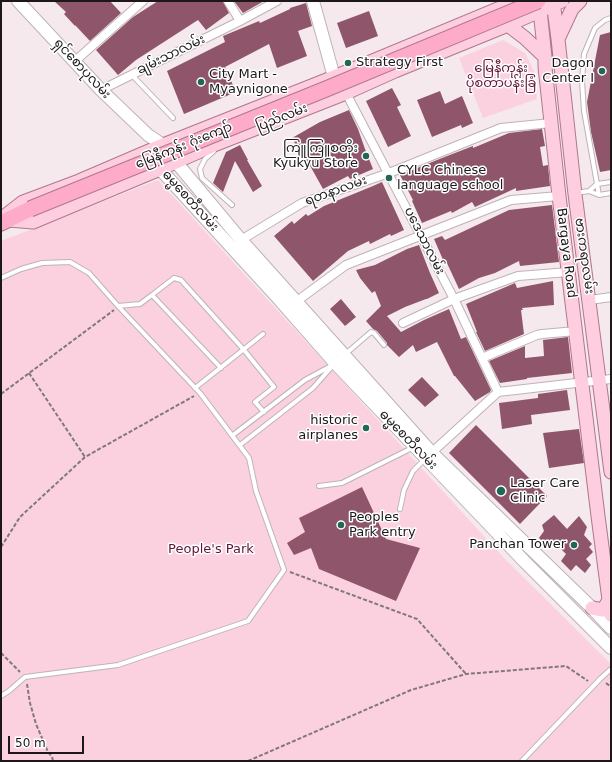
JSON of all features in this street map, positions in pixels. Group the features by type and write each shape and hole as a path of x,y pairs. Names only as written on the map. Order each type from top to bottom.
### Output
{"highway":[{"name":"မြေနီကုန်း ဂုံးကျော်","path":"4,219 539,4"}],"main road":[{"name":"ရှင်စောပုလမ်း","path":"18,1 101,90 148,135"},
{"path":"313,1 334,77"},
{"path":"486,15 496,1"},
{"name":"ပြည်လမ်း","path":"4,219 23,202 79,181 163,145 334,77 517,1"},
{"path":"558,39 572,9 580,1"},
{"name":"ပြည်လမ်း","path":"4,219 33,222 160,170 214,145 346,93 508,24 539,4 556,2"},
{"name":"ဗားကရာလမ်း","path":"556,2 558,39 575,194 590,300 605,380 610,463"},
{"path":"539,4 551,123"},
{"path":"508,24 545,57"},
{"name":"Bargaya Road","path":"551,123 582,383"},
{"name":"ဓမ္မစေတီလမ်း","path":"148,135 163,145 241,240 344,354 429,456 524,561 611,648"},
{"name":"ဓမ္မစေတီလမ်း","path":"148,135 151,150 160,170 277,297 334,363 414,446 429,456 592,608 611,628"},
{"path":"559,196 575,194"},
{"path":"582,383 607,564 608,600 611,615"},
{"path":"592,608 603,610 608,600"}],"street":[{"path":"75,61 143,1"},
{"path":"228,1 240,21"},
{"name":"ချမ်းသာလမ်း","path":"101,90 240,21 264,4 277,1"},
{"name":"ပဒေသာလမ်း","path":"346,93 454,299 498,392"},
{"name":"ရတနာလမ်း","path":"241,240 302,203 389,173 501,128 551,123"},
{"path":"297,301 346,265 511,200 559,196"},
{"path":"403,323 454,299 518,276 569,272"},
{"path":"590,300 611,297"},
{"path":"482,358 536,335 576,331"},
{"path":"429,456 498,392 605,380"}],"lane":[{"path":"599,195 584,111 582,82 584,54 595,28 605,20 611,18"},
{"path":"132,74 173,118"},
{"path":"214,145 215,150 205,158 200,169 202,178 232,205"},
{"path":"575,194 589,191 597,184 611,182"},
{"path":"589,191 599,195 611,193"},
{"path":"1,278 21,269 42,263 70,262 89,273 200,393 249,458 256,491 284,570 248,621 118,665 25,677 1,696"},
{"path":"118,306 140,304 174,278 181,280 244,350 274,387 255,402 264,412"},
{"path":"152,294 221,368"},
{"path":"240,445 313,388 334,363 371,332 374,333 384,345"},
{"path":"195,388 263,334"},
{"path":"233,435 305,380 334,363"},
{"path":"319,486 342,483 414,446"},
{"path":"400,509 404,490 413,471 429,456"},
{"path":"522,761 611,669"}],"path":[{"path":"1,394 118,306"},
{"path":"29,373 85,457"},
{"path":"1,547 20,517 85,457 200,393"},
{"path":"284,570 416,619 466,674"},
{"path":"1,653 6,658 11,663 20,672 16,667 6,658"},
{"path":"248,761 411,690 466,674 566,666 594,686"},
{"path":"25,677 33,714 53,761"}],"green space":[{"name":"မြေနီကုန်း ပိုစတာပန်းခြံ","path":"503,40 525,53 534,71 537,99 483,118 459,58"},
{"name":"People's Park","path":"158,180 504,558 611,664 611,761 1,761 1,241"}],"building":[{"path":"54,1 110,1 121,13 90,41 64,14 66,12"},
{"path":"158,1 223,1 229,13 206,30 198,20 136,60 118,75 96,50 133,17"},
{"path":"234,1 264,1 243,13"},
{"path":"306,3 312,26 298,31 307,56 277,68 269,44 225,67 236,92 184,114 167,71 225,42 223,36 259,21 260,23 290,8"},
{"path":"369,11 378,36 346,48 337,23"},
{"name":"Dagon Center I","path":"611,32 611,170 600,172 591,132 587,102 600,35"},
{"path":"392,88 401,105 397,107 411,136 388,147 366,101"},
{"path":"440,91 445,104 462,96 473,123 462,128 461,125 432,137 417,100"},
{"path":"349,110 373,169 350,179 348,176 323,189 308,162 306,163 292,138 320,122"},
{"path":"542,129 545,146 540,147 543,166 548,165 550,186 516,191 516,188 475,207 472,202 452,213 451,211 422,223 412,201 413,200 400,175 509,133"},
{"path":"240,145 262,186 253,192 235,161 223,192 213,183 226,152"},
{"path":"382,182 404,230 391,236 390,234 370,244 369,241 348,251 313,281 274,236 292,221 294,224 306,214 308,216 324,206"},
{"path":"552,205 559,262 520,266 519,261 495,273 479,278 459,289 446,261 444,262 434,239 442,236 445,240 509,210"},
{"path":"419,245 439,293 387,316 401,332 449,309 461,339 466,337 491,390 475,401 454,376 437,342 416,352 413,345 399,357 387,345 377,331 373,329 366,321 381,306 375,291 372,293 360,278 356,270 375,265 407,249"},
{"path":"553,281 554,305 522,308 524,334 485,351 476,332 466,304 515,283 517,288"},
{"path":"341,299 356,317 345,326 330,309"},
{"path":"568,337 572,373 527,378 500,383 489,361 525,346 525,358 544,356 543,340"},
{"path":"422,377 439,395 425,407 408,390"},
{"path":"567,390 570,410 531,415 532,424 502,429 499,403 538,398 538,394"},
{"path":"476,425 547,496 520,524 449,453"},
{"path":"579,429 584,463 549,468 543,433"},
{"path":"362,487 386,539 420,548 396,601 319,569 311,548 294,555 287,543 305,532 299,518"},
{"name":"Panchan Tower","path":"554,515 567,529 579,516 587,527 584,535 592,544 589,547 593,552 586,559 591,565 585,573 576,565 571,571 561,561 566,554 555,543 549,548 539,538 544,531 542,525"}],"place":[{"name":"Strategy First","path":"348,63"},
{"name":"Dagon Center I","path":"602,71"},
{"name":"City Mart - Myaynigone","path":"201,82"},
{"name":"ကြူကြူစတိုး Kyukyu Store","path":"366,156"},
{"name":"CYLC Chinese language school","path":"389,178"},
{"name":"historic airplanes","path":"366,428"},
{"name":"Laser Care Clinic","path":"501,491"},
{"name":"Peoples Park entry","path":"341,525"},
{"name":"Panchan Tower","path":"574,545"}]}
